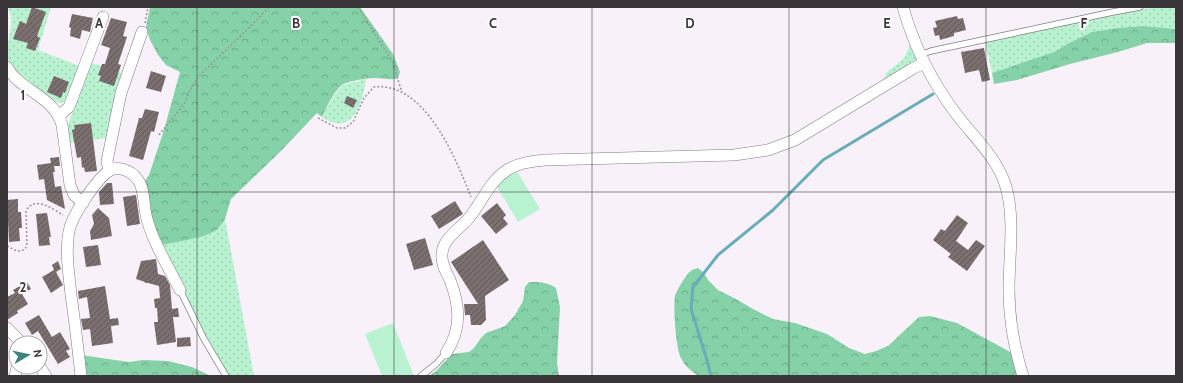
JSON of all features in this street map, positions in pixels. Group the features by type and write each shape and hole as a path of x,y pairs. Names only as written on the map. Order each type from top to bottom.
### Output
{"street":[{"path":"903,7 922,59 944,97 995,165 1002,176 1006,187 1010,213 1010,313 1015,349 1023,376"},
{"path":"60,116 69,107 103,17"},
{"path":"109,171 107,161 121,93 142,32"},
{"path":"446,353 458,330 458,321 455,295 442,261 444,245 469,218 486,191 498,177 507,170 518,164 564,159 734,155 768,150 795,140 912,69 922,59"},
{"path":"7,66 16,78 51,106 60,116 70,185 74,195 83,202"},
{"path":"81,376 68,261 69,231 72,220 83,202 101,178 109,171 120,169 134,175 140,181 150,230 180,290"}],"lane":[{"path":"922,59 937,50 1140,7"},
{"path":"180,290 204,339 226,376"},
{"path":"421,376 436,364 446,353"}],"path":[{"path":"142,32 148,7"},
{"path":"159,135 184,104 189,92 198,78 210,64 269,7"},
{"path":"358,7 392,61 402,92"},
{"path":"318,118 337,128 345,128 353,122 364,98 374,87 381,86 402,92 412,99 427,114 439,130 452,154 475,208"},
{"path":"7,246 17,252 21,252 27,246 26,211 32,204 43,204 72,220"}],"green space":[{"path":"8,7 51,7 38,50 79,66 67,99 64,102 59,103 49,98 27,82 12,68 7,53 11,26"},
{"path":"150,7 360,7 393,54 400,72 398,78 395,79 376,78 353,81 342,85 328,104 322,117 317,113 281,151 231,199 225,219 217,230 204,236 160,245 152,228 143,184 149,175 164,130 180,72 166,65 158,55 150,40 146,27"},
{"path":"1156,7 1176,7 1176,29 1143,26 1092,32 1054,52 992,73 985,42 1093,18"},
{"path":"1143,26 1176,29 1176,43 1147,43 1017,80 994,84 992,73 1054,52 1092,32"},
{"path":"911,40 917,59 915,63 883,83 886,73 905,56"},
{"path":"91,63 124,74 108,138 68,143 68,125"},
{"path":"366,79 359,107 348,121 341,123 332,122 322,117 334,95 343,85"},
{"path":"515,168 540,209 518,222 496,185"},
{"path":"225,219 254,376 229,376 209,342 160,245 173,243 217,230"},
{"path":"698,268 718,290 753,309 773,319 795,323 827,334 849,348 865,354 888,346 919,317 930,316 957,323 1012,353 1019,376 698,376 682,361 679,353 674,309 675,296 680,286 692,270"},
{"path":"529,282 546,283 556,288 560,307 557,363 559,376 429,376 436,371 452,354 469,352 486,333 505,326 515,315 523,301 525,287"},
{"path":"393,323 414,376 382,376 365,334"},
{"path":"81,355 129,362 143,360 168,361 192,367 211,376 84,376"}],"building":[{"path":"32,7 46,12 37,36 40,38 35,51 26,48 28,43 13,39 20,21 26,24"},
{"path":"72,14 93,18 90,32 82,30 80,39 70,36 71,28 69,27"},
{"path":"957,16 958,19 963,18 966,30 954,33 954,36 940,40 939,35 935,36 933,28 937,27 935,21"},
{"path":"111,18 127,22 123,36 127,37 118,64 121,65 114,86 99,81 101,76 98,75 102,64 105,64 110,48 101,45"},
{"path":"984,48 990,80 982,82 979,70 965,73 961,52"},
{"path":"151,71 166,76 161,92 146,88"},
{"path":"54,76 69,82 65,93 63,92 61,98 47,92"},
{"path":"347,96 357,100 353,108 344,103"},
{"path":"145,109 159,112 154,132 151,131 143,160 129,156 139,118 142,118"},
{"path":"91,123 97,171 85,172 84,167 82,168 81,157 77,158 72,130 75,129 74,125"},
{"path":"59,157 60,166 54,166 55,172 53,172 55,187 61,186 65,209 47,200 44,179 39,180 37,165 51,163 50,158"},
{"path":"107,183 112,183 114,204 100,205 99,192"},
{"path":"136,195 140,224 127,226 123,197"},
{"path":"18,199 18,212 21,212 22,228 19,228 20,241 9,242 7,200"},
{"path":"455,201 463,214 439,229 431,216"},
{"path":"497,203 506,215 503,218 508,224 496,234 481,216"},
{"path":"98,208 109,218 112,236 91,240 90,231 94,224 92,215"},
{"path":"47,213 51,237 49,237 50,245 39,246 36,214"},
{"path":"957,215 968,223 956,241 968,250 976,240 985,246 967,271 948,257 951,254 933,240 941,229 945,231"},
{"path":"425,238 433,265 414,270 406,244"},
{"path":"483,240 509,280 485,296 486,320 481,325 471,325 470,315 465,315 464,304 478,304 451,262"},
{"path":"98,245 101,265 86,267 83,247"},
{"path":"156,259 158,274 165,276 170,285 172,309 178,308 179,317 173,317 176,342 157,345 154,322 158,322 157,308 155,308 154,299 160,298 159,286 145,283 136,279 141,261"},
{"path":"58,261 61,269 56,272 63,285 51,293 42,277 54,270 52,265"},
{"path":"27,282 31,289 22,294 28,304 7,320 7,297 15,293 13,290"},
{"path":"105,286 110,319 118,318 119,325 111,326 113,343 92,346 90,329 83,330 81,319 90,318 87,297 79,299 78,291"},
{"path":"39,315 52,337 60,332 70,349 66,351 70,357 58,364 48,348 48,335 40,335 38,331 32,335 25,323"},
{"path":"190,337 191,346 177,347 177,338"}],"waterway":[{"path":"711,376 691,309 693,287 718,255 773,210 823,160 933,94"}]}
